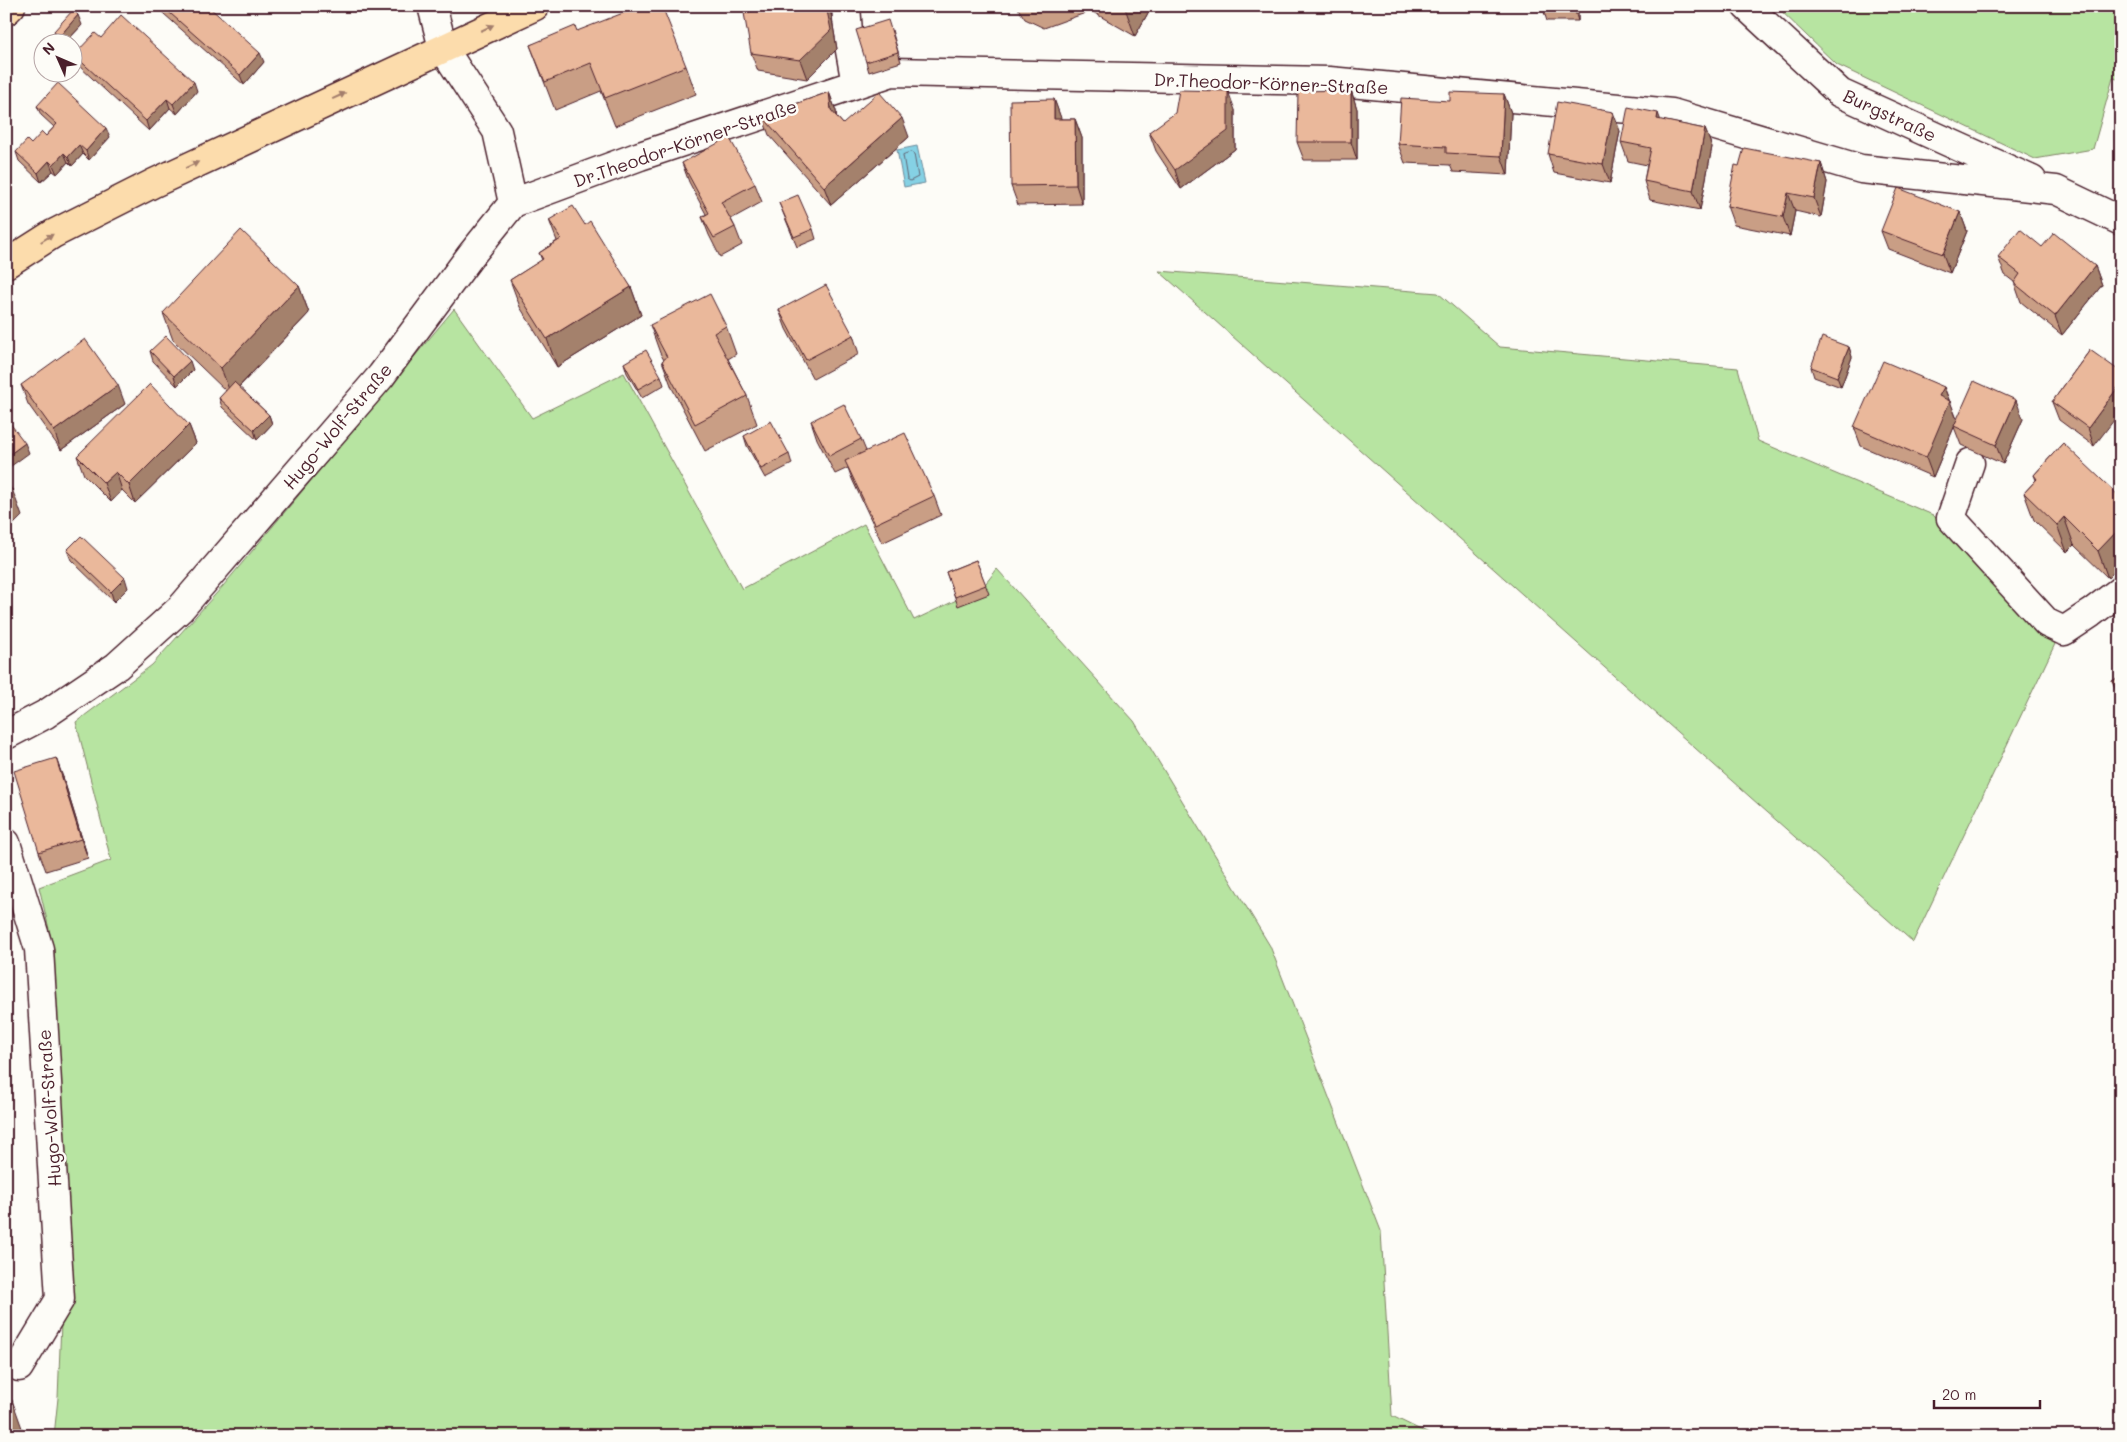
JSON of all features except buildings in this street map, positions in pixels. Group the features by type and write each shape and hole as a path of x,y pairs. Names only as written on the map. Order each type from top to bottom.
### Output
{"main road":[{"path":"6,12 11,6"},
{"path":"6,264 53,234 154,183 535,6"}],"street":[{"path":"432,6 443,48 497,131 513,203"},
{"path":"846,6 849,45 856,84"},
{"name":"Burgstraße","path":"1746,6 1840,93 2056,190"},
{"name":"Dr.Theodor-Körner-Straße","path":"513,203 640,156 892,72 1329,81 1672,113 1861,169 2056,190 2121,221"},
{"name":"Hugo-Wolf-Straße","path":"6,735 46,714 117,666 180,609 381,376 471,255 513,203"},
{"path":"1970,463 1951,518 2047,623 2064,631 2091,614 2121,590"},
{"name":"Hugo-Wolf-Straße","path":"6,843 39,949 60,1299 19,1367"}],"green space":[{"path":"1776,6 2121,6 2121,80 2113,78 2093,149 2035,159 1837,65"},
{"path":"1159,271 1438,293 1500,347 1738,368 1758,441 1933,515 2055,644 1913,942"},
{"path":"454,309 532,418 624,373 742,589 864,524 914,620 982,588 997,569 1134,721 1270,946 1381,1231 1392,1416 1433,1436 54,1436 58,1398 64,1247 54,950 39,887 111,860 76,722 152,665 223,586"}],"water":[{"path":"917,146 925,183 904,187 897,150"}]}
